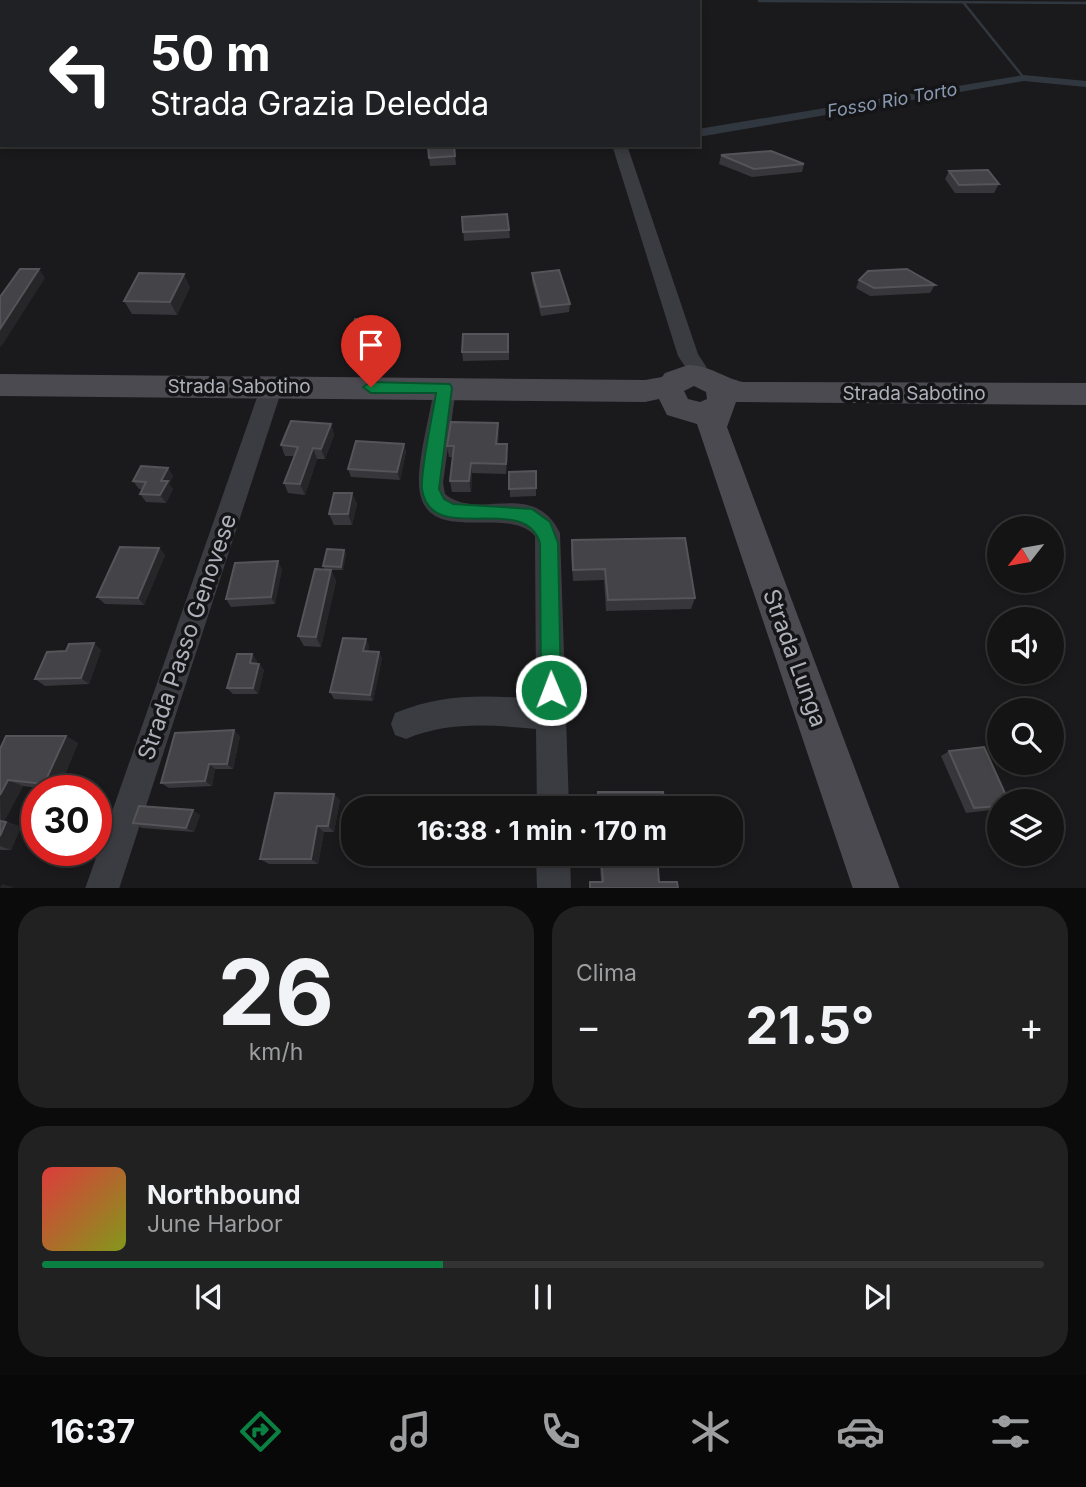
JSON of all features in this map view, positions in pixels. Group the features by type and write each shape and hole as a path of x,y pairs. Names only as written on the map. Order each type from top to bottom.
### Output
{"street":[{"name":"Strada Lunga","path":"620,147 697,393 877,888"},
{"name":"Strada Sabotino","path":"0,385 445,388 697,393 1086,394"},
{"name":"Strada Passo Genovese","path":"102,888 272,387"},
{"path":"445,388 431,483 434,499 451,511 526,514 537,519 547,533 553,796"},
{"path":"407,724 433,714 458,712 551,715"},
{"path":"553,866 554,888"}],"building":[{"path":"428,147 454,147 455,156 429,158"},
{"path":"771,151 804,164 754,169 721,155"},
{"path":"988,170 999,184 959,185 949,171"},
{"path":"507,214 509,230 463,232 462,217"},
{"path":"20,269 39,269 0,329 0,297"},
{"path":"907,269 935,285 874,288 859,280 868,271"},
{"path":"559,270 570,304 541,307 532,273"},
{"path":"139,273 184,274 170,302 124,301"},
{"path":"355,319 377,319 372,336 351,336"},
{"path":"463,334 508,334 508,352 462,352"},
{"path":"291,421 331,424 321,449 313,448 300,484 284,483 298,447 281,445"},
{"path":"451,422 498,423 496,444 507,444 506,464 471,463 469,481 450,481 454,446 447,446"},
{"path":"356,441 404,444 397,472 348,469"},
{"path":"141,466 168,468 161,481 168,481 160,495 140,494 146,482 133,481"},
{"path":"536,471 536,488 509,489 509,472"},
{"path":"334,493 352,493 348,514 329,514"},
{"path":"685,538 695,598 608,600 605,569 573,570 572,540"},
{"path":"120,547 159,548 138,598 97,597"},
{"path":"327,549 344,550 341,567 323,566"},
{"path":"278,561 271,597 226,599 235,563"},
{"path":"315,569 331,570 316,637 298,636"},
{"path":"343,638 366,639 363,651 379,652 370,695 330,692"},
{"path":"94,643 81,678 35,679 47,652 66,651 69,644"},
{"path":"237,654 252,654 250,663 259,664 253,688 227,688"},
{"path":"234,730 227,764 209,764 205,781 161,783 175,733"},
{"path":"6,736 66,736 48,775 21,775 21,781 8,780 0,795 0,749"},
{"path":"984,747 987,754 987,775 997,775 1003,789 987,789 987,807 974,808 949,751"},
{"path":"598,792 663,792 664,796 598,796"},
{"path":"275,793 334,794 328,826 317,826 311,859 260,859"},
{"path":"139,806 193,810 186,828 133,823"},
{"path":"0,821 6,822 0,836"},
{"path":"602,866 658,866 659,882 677,882 678,888 590,888 590,882 603,882"}],"waterway":[{"path":"759,1 963,2"},
{"path":"963,2 1086,3"},
{"path":"963,2 1024,78"},
{"name":"Fosso Rio Torto","path":"700,133 1024,78 1086,84"}],"route":[{"path":"371,387 445,388 431,489 438,504 451,511 526,514 537,519 547,533 551,690"}]}
